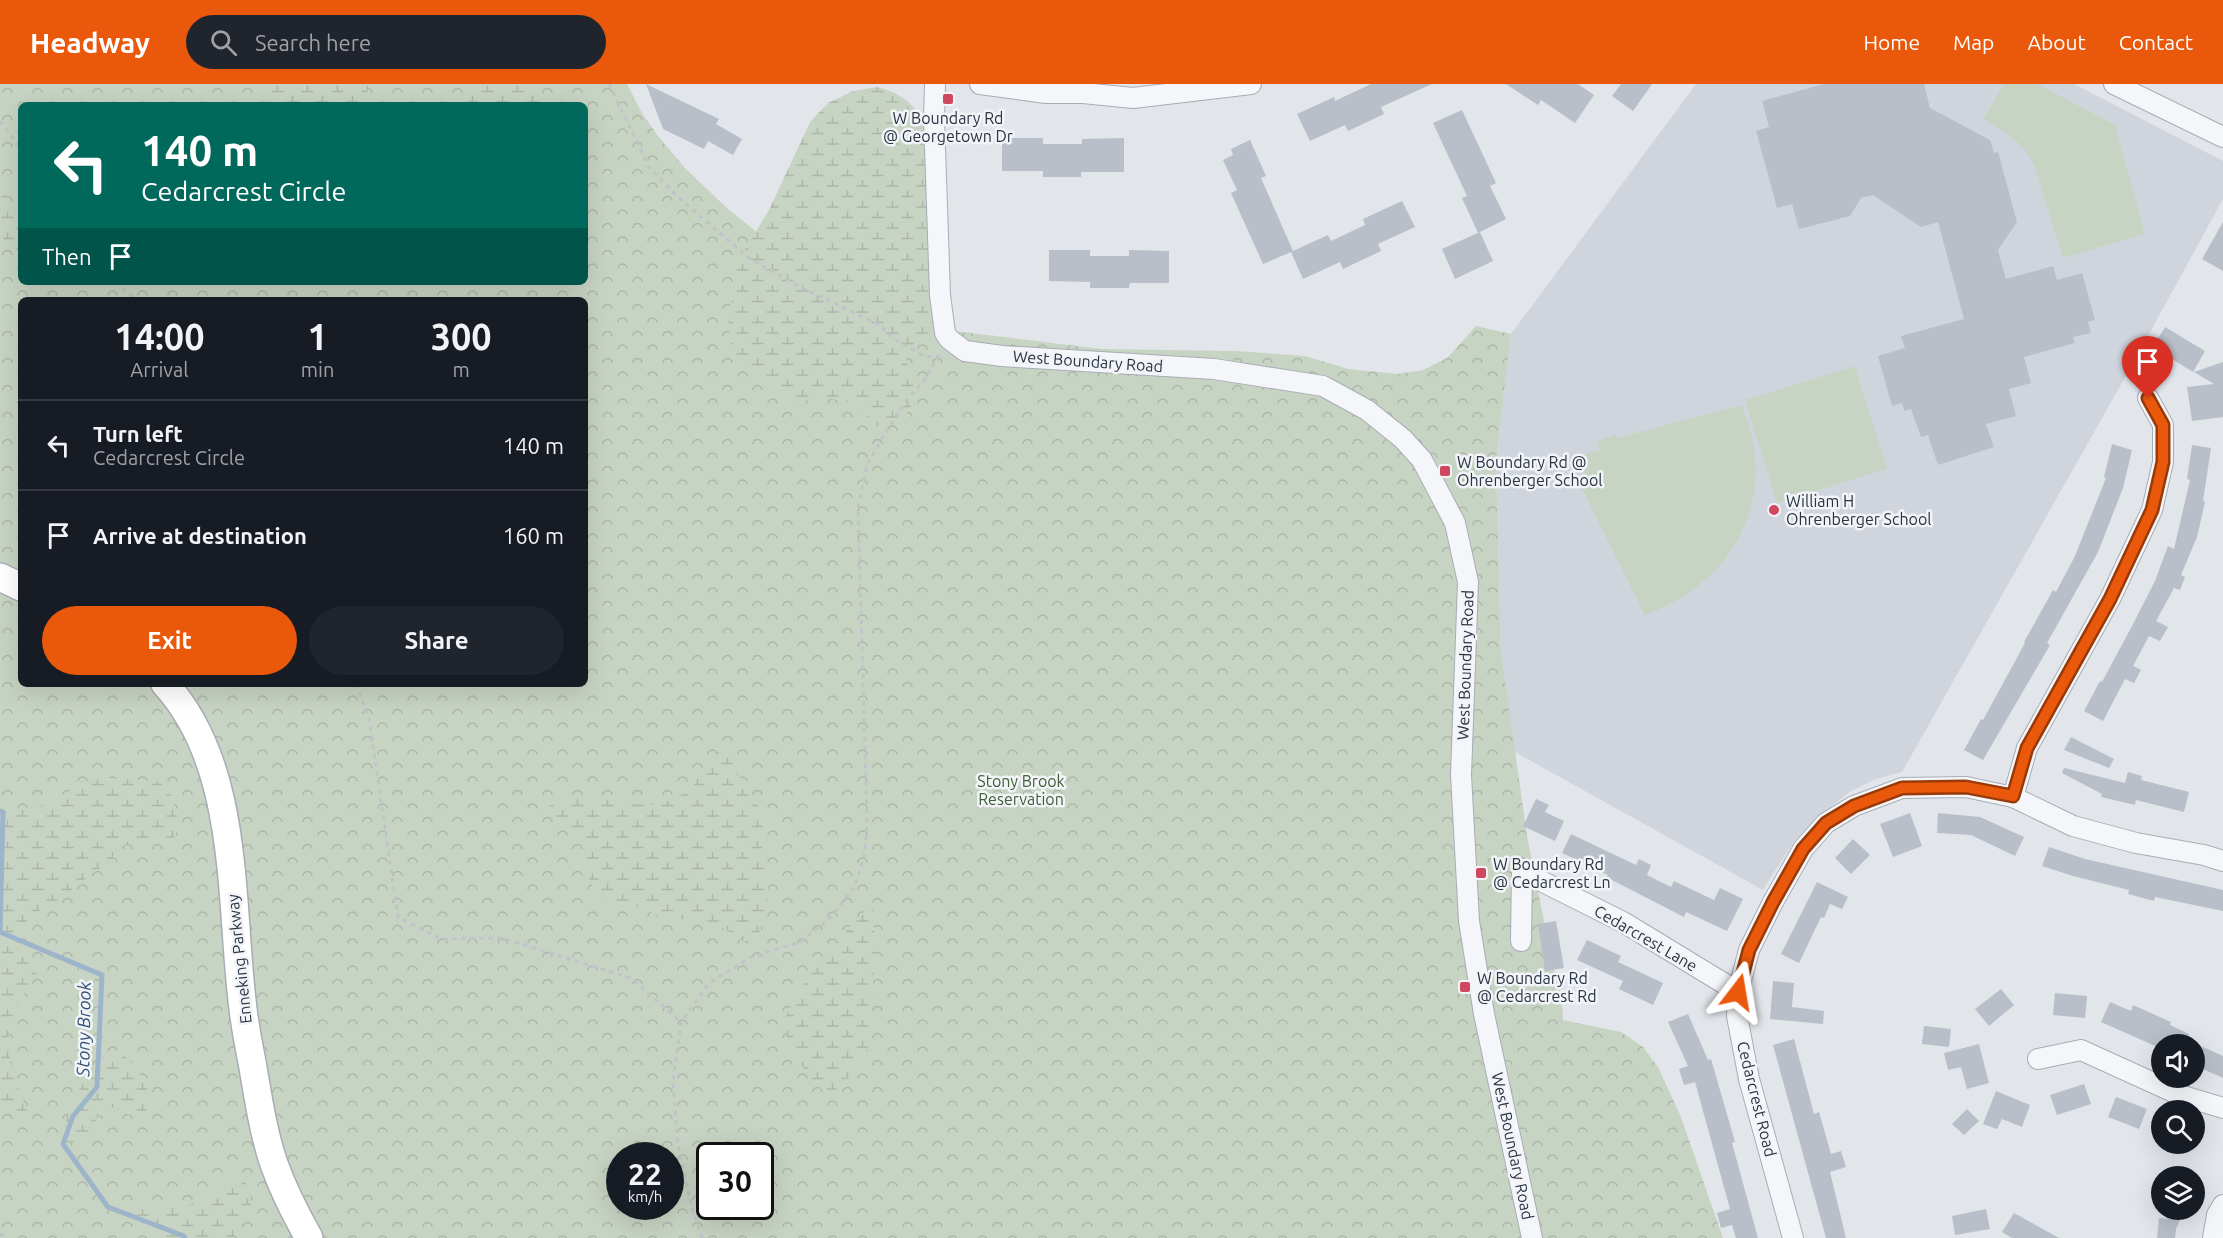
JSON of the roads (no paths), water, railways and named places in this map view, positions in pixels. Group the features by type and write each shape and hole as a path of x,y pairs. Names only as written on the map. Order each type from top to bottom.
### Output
{"main road":[{"path":"0,577 18,586"},
{"name":"Enneking Parkway","path":"168,687 178,699 200,736 217,786 230,866 242,1001 260,1108 274,1164 309,1238"}],"street":[{"name":"West Boundary Road","path":"935,84 940,296 945,333 949,339 965,351 1002,356 1214,369 1323,386 1367,410 1403,439 1422,460 1455,523 1468,582 1461,775 1469,921 1484,1014 1533,1238"},
{"path":"980,84 1046,93 1083,93 1133,98 1251,84"},
{"path":"2114,84 2223,137"},
{"path":"2013,796 2027,748 2110,599 2152,510 2163,462 2163,425 2148,398"},
{"name":"Cedarcrest Road","path":"1793,1238 1749,1079 1737,1016 1738,992 1749,950 1773,902 1803,849 1826,823 1854,806 1902,788 1966,787 2013,796 2073,826 2136,843 2205,855 2223,861"},
{"name":"Cedarcrest Lane","path":"1521,941 1522,869 1539,880 1623,922 1738,992"},
{"path":"2038,1059 2081,1050 2180,1095 2223,1108"},
{"path":"2213,1238 2217,1215 2223,1205"}],"waterway":[{"name":"Stony Brook","path":"0,811 3,812 0,932 102,975 97,1087 73,1116 63,1144 108,1207 185,1238"}],"place":[{"name":"W Boundary Rd @ Georgetown Dr","path":"948,99"},
{"name":"W Boundary Rd @ Ohrenberger School","path":"1445,471"},
{"name":"William H Ohrenberger School","path":"1774,510"},
{"name":"W Boundary Rd @ Cedarcrest Ln","path":"1481,873"},
{"name":"W Boundary Rd @ Cedarcrest Rd","path":"1465,987"}],"park label":[{"name":"Stony Brook Reservation","path":"1021,790"}]}
